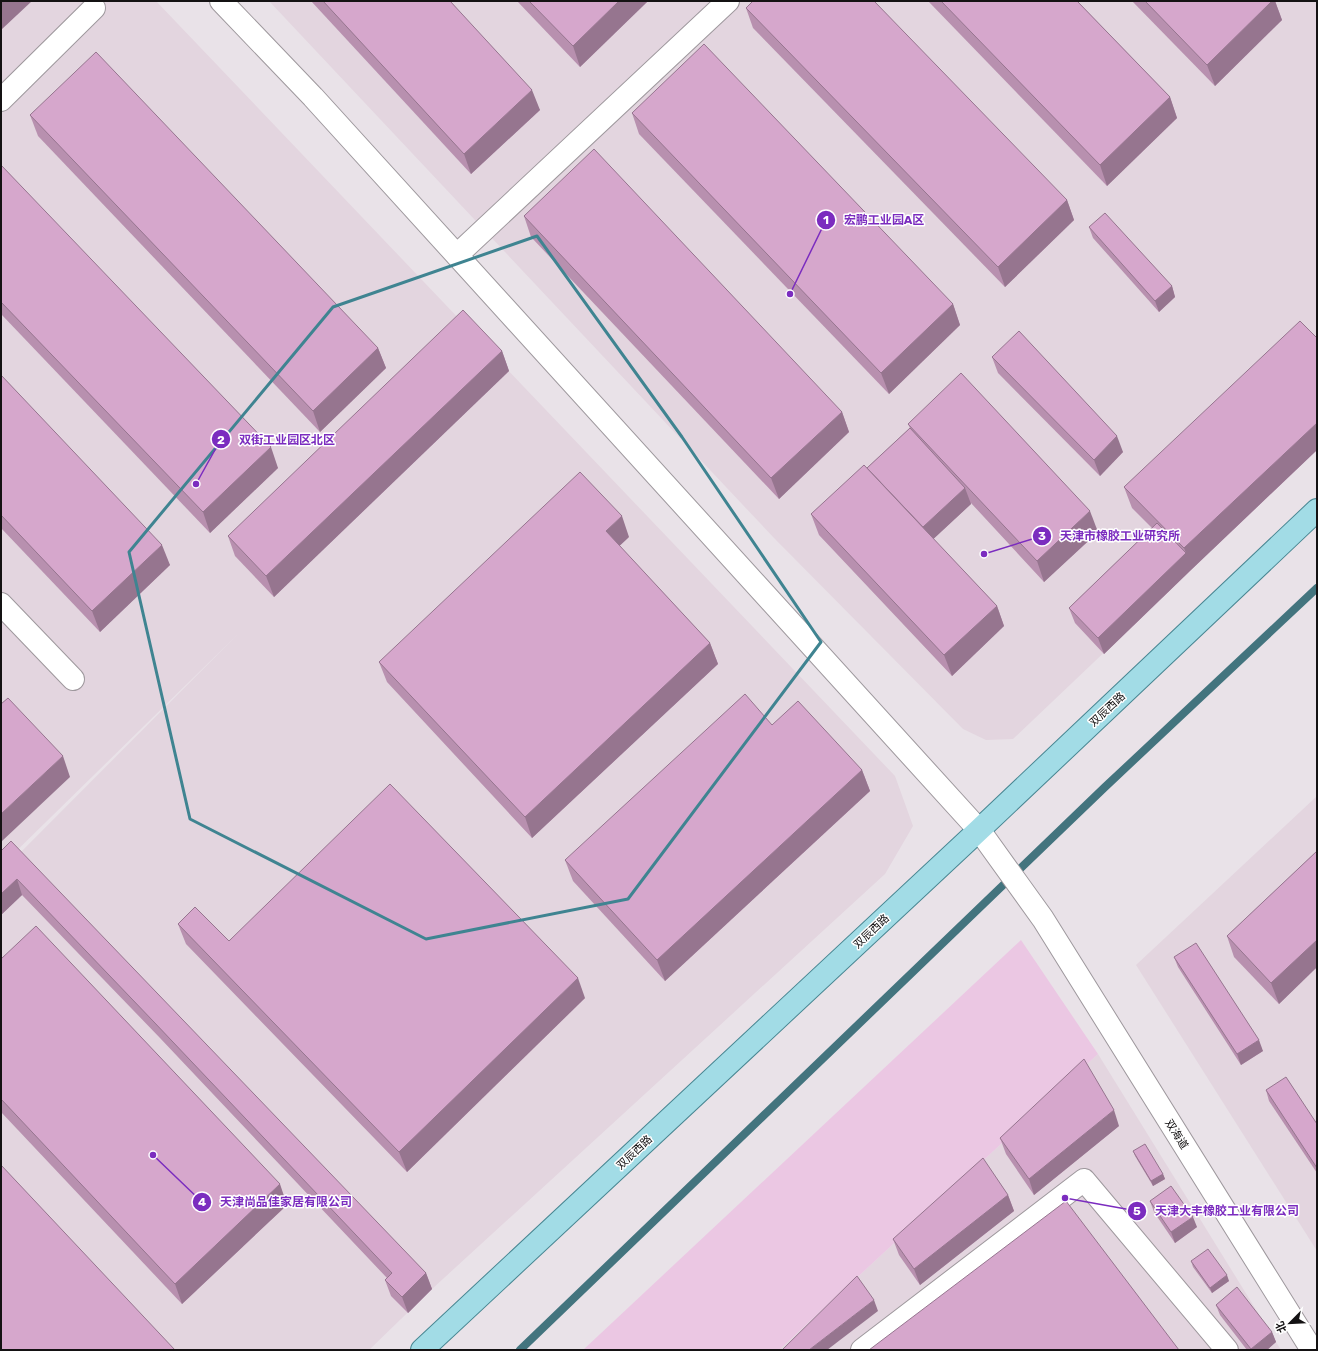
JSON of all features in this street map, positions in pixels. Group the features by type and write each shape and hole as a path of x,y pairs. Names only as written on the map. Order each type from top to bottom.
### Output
{"main road":[{"name":"双辰西路","path":"422,1350 980,830 1317,510"}],"street":[{"name":"双海道","path":"221,1 313,97 980,830 1043,919 1309,1349"},
{"path":"457,255 728,1"},
{"path":"1,100 94,8"},
{"path":"1,604 73,679"},
{"path":"862,1350 1084,1180 1227,1350"}],"highlighted area":[{"path":"537,236 682,437 821,642 628,899 426,939 190,819 129,552 333,307"}],"shaded area":[{"path":"1,1 156,1 895,776 913,826 885,874 432,1289 369,1350 1,1350 1,872 238,634 1,866"},
{"path":"269,1 1317,1 1317,450 1013,739 986,740 963,729 774,538"},
{"path":"1317,796 1317,1251 1136,965"},
{"path":"1021,940 1098,1054 779,1350 583,1350"},
{"path":"1098,1054 1281,1350 779,1350"}],"building":[{"path":"323,1 450,1 532,90 464,154"},
{"path":"529,1 619,1 573,46"},
{"path":"753,1 874,1 1067,200 998,267 746,8"},
{"path":"941,1 1077,1 1170,97 1100,165"},
{"path":"1145,1 1272,1 1207,65"},
{"path":"704,44 953,304 881,373 632,113"},
{"path":"96,52 378,348 313,411 30,115"},
{"path":"594,149 842,412 771,478 524,216"},
{"path":"1,165 271,447 203,512 1,302"},
{"path":"1105,213 1172,286 1155,301 1089,227"},
{"path":"463,310 502,351 266,576 228,536"},
{"path":"1300,321 1317,338 1317,423 1184,548 1124,487"},
{"path":"1019,331 1117,436 1094,460 992,357"},
{"path":"961,373 1090,511 1037,561 908,424"},
{"path":"1,375 162,545 92,611 1,515"},
{"path":"910,428 965,488 923,527 867,468"},
{"path":"864,465 997,606 944,655 811,514"},
{"path":"580,472 622,516 606,531 710,643 525,817 379,662"},
{"path":"1157,523 1186,553 1098,638 1069,608"},
{"path":"745,694 772,725 798,701 862,770 657,960 565,860"},
{"path":"8,698 63,756 1,814 1,704"},
{"path":"390,784 578,978 399,1152 178,924 195,907 229,941"},
{"path":"11,841 426,1273 402,1297 385,1280 392,1273 17,879 1,894 1,851"},
{"path":"1317,851 1317,940 1271,983 1227,936"},
{"path":"36,926 280,1184 175,1284 1,1099 1,959"},
{"path":"1196,943 1259,1040 1237,1054 1174,957"},
{"path":"1084,1059 1114,1110 1029,1179 1000,1138"},
{"path":"1286,1077 1317,1124 1317,1168 1266,1090"},
{"path":"1145,1144 1163,1174 1151,1181 1133,1151"},
{"path":"983,1158 1008,1195 914,1269 893,1239"},
{"path":"1,1165 175,1350 1,1350"},
{"path":"1171,1186 1193,1217 1171,1232 1150,1201"},
{"path":"1066,1201 1179,1350 869,1350"},
{"path":"1208,1249 1227,1275 1210,1288 1191,1261"},
{"path":"857,1276 874,1300 809,1350 782,1350"},
{"path":"1237,1287 1272,1332 1251,1349 1216,1305"}],"waterway":[{"path":"520,1350 1105,787 1317,588"}],"place":[{"name":"宏鹏工业园A区","path":"790,294"},
{"name":"双街工业园区北区","path":"196,484"},
{"name":"天津市橡胶工业研究所","path":"984,554"},
{"name":"天津尚品佳家居有限公司","path":"153,1155"},
{"name":"天津大丰橡胶工业有限公司","path":"1065,1198"}]}
